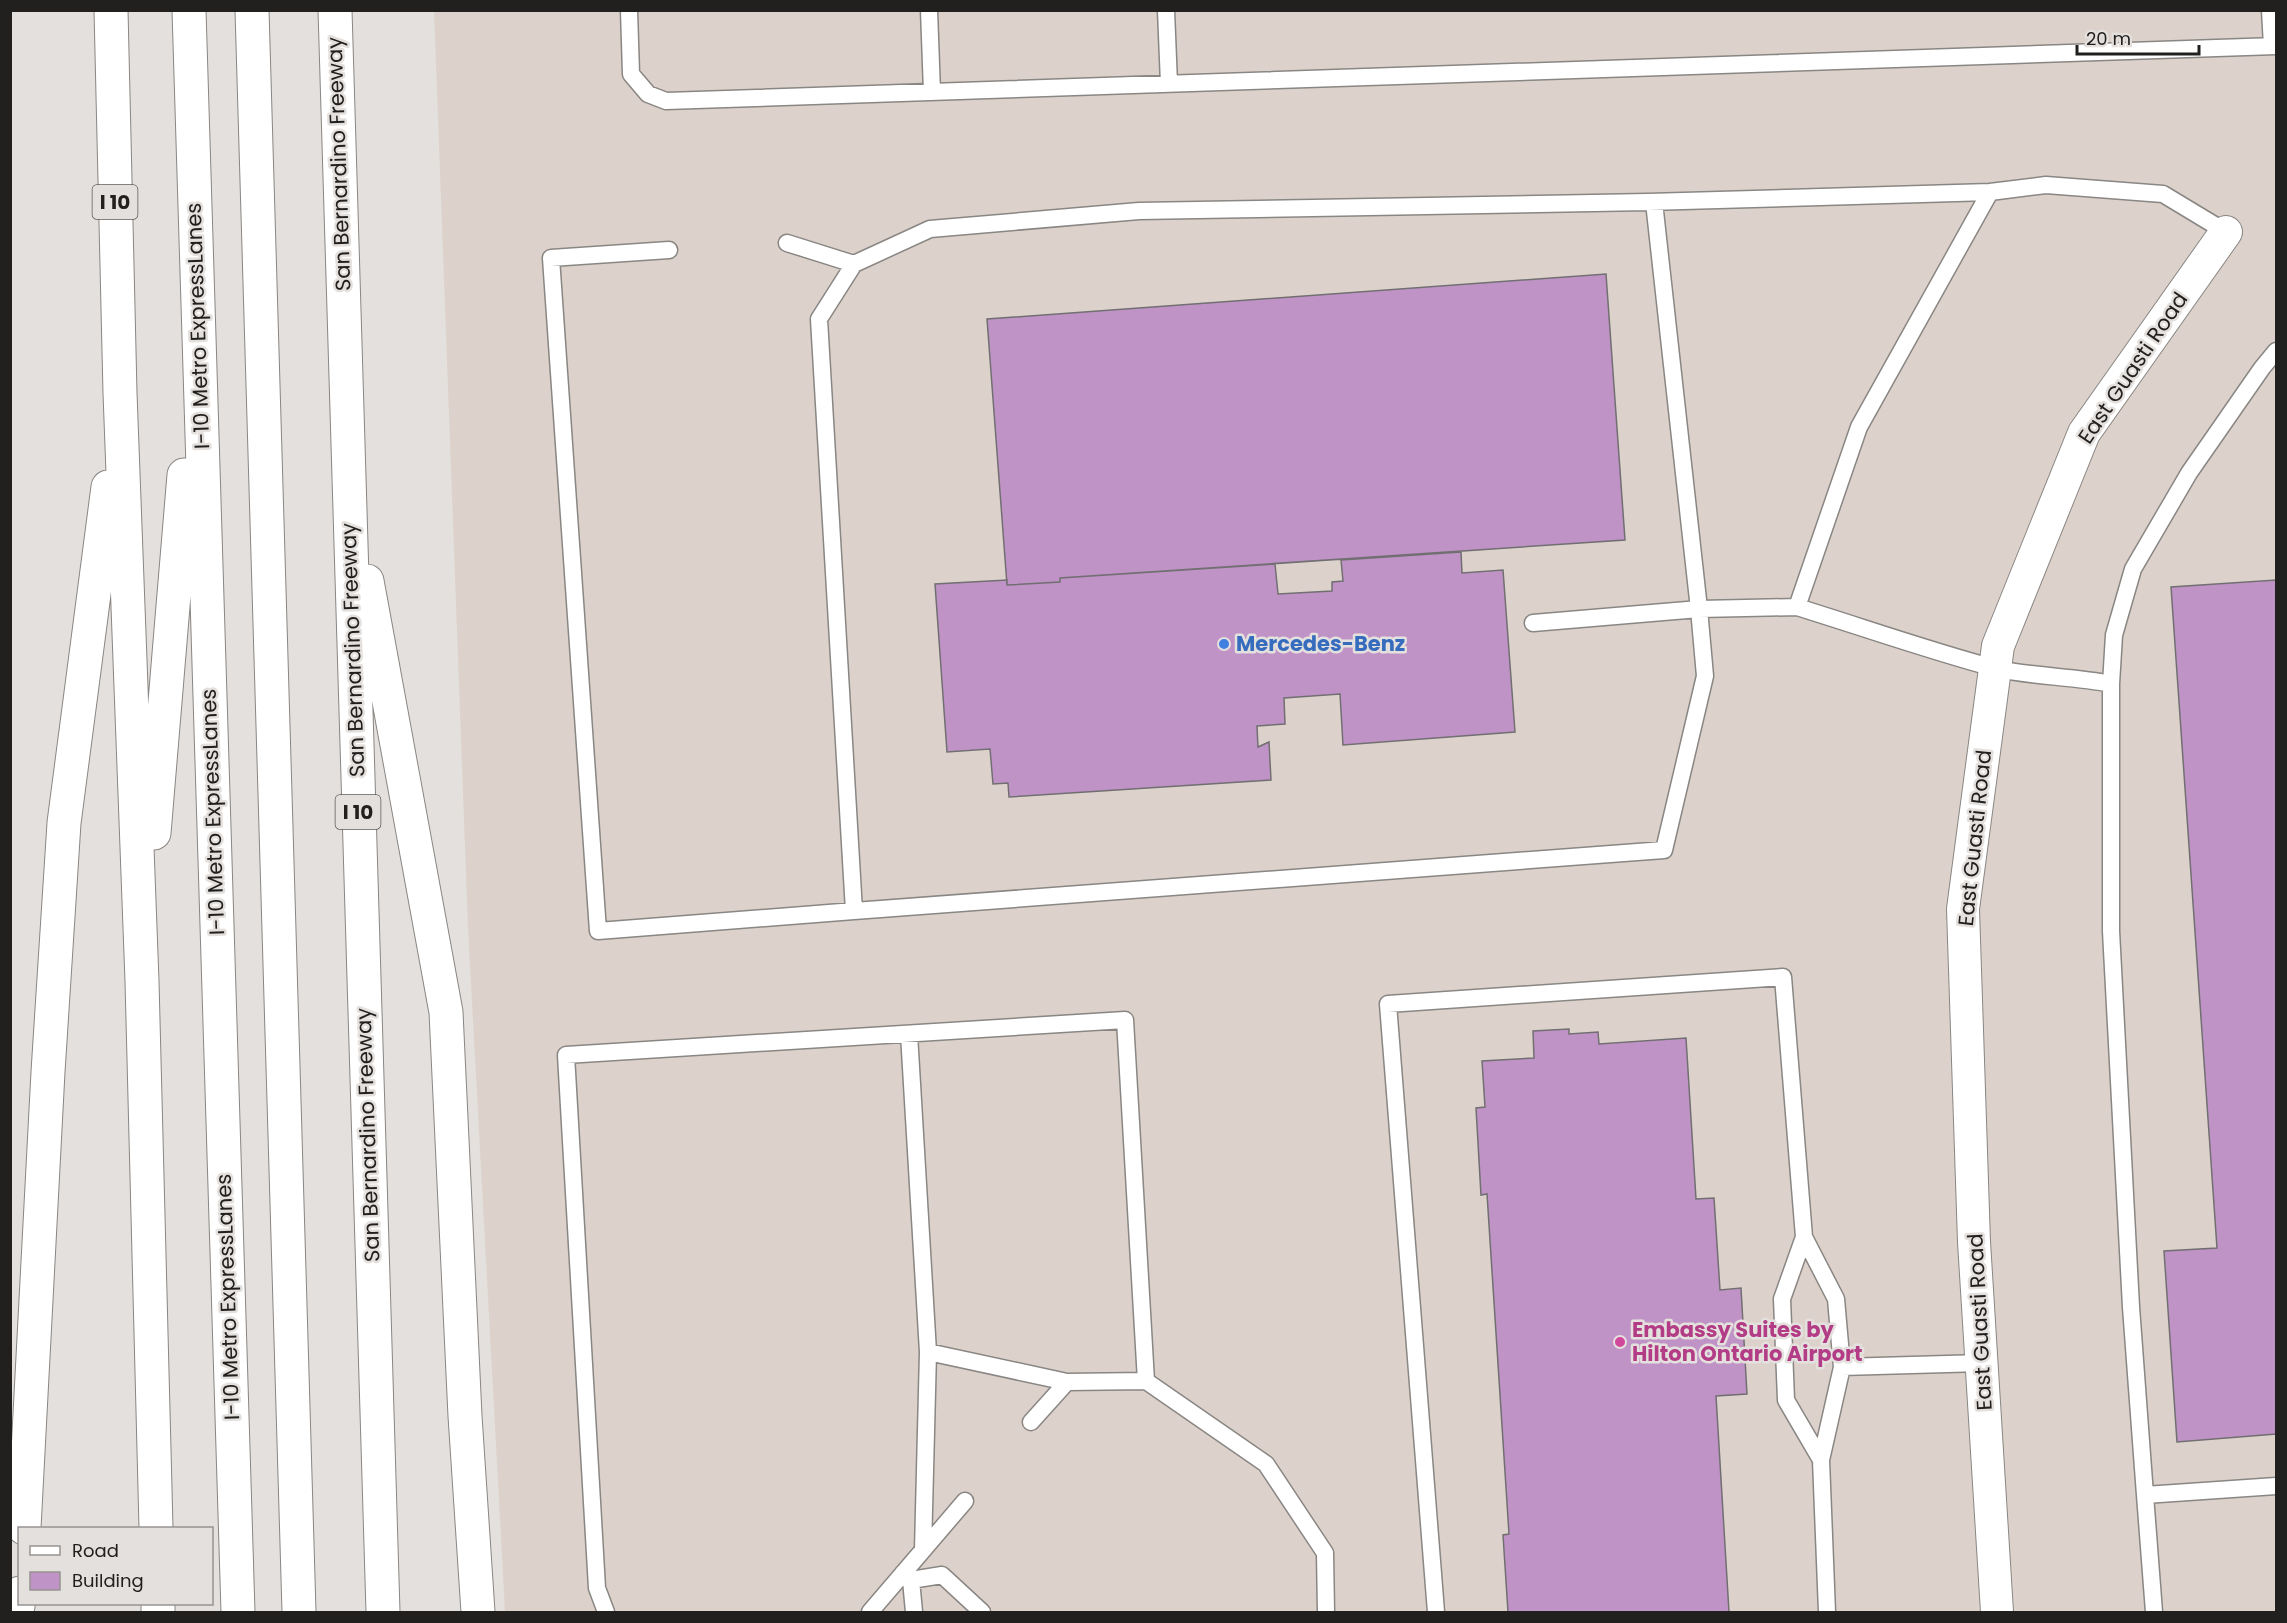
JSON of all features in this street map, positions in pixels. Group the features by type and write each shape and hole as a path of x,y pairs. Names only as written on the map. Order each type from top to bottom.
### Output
{"highway":[{"name":"I 10","path":"111,10 120,393 142,981 156,1527"},
{"name":"I-10 Metro ExpressLanes","path":"189,10 238,1612"},
{"path":"252,10 299,1612"},
{"name":"San Bernardino Freeway","path":"335,10 383,1612"},
{"path":"142,981 197,318"},
{"path":"24,1527 48,1072 64,823 120,393"},
{"path":"348,472 446,1012 465,1416 478,1612"}],"street":[{"name":"East Guasti Road","path":"1997,1612 1974,1242 1963,909 1998,646 2084,433 2226,232"}],"lane":[{"path":"629,10 631,74 648,94 666,101 2274,46 2270,10"},
{"path":"929,10 932,92"},
{"path":"1166,10 1169,84"},
{"path":"854,911 819,319 854,264 930,229 1139,211 1654,202 1990,192 2046,185 2163,194 2226,232"},
{"path":"1797,607 1859,428 1990,192"},
{"path":"669,250 551,258 597,931 1664,850 1705,676 1700,609 1654,202"},
{"path":"787,243 854,264"},
{"path":"2154,1612 2130,1295 2111,931 2111,684 2114,634 2133,569 2189,473 2262,368 2277,351"},
{"path":"1533,623 1700,609 1797,607 1995,668 2045,676 2083,678 2111,684"},
{"path":"1436,1612 1388,1004 1783,977 1804,1238 1836,1299 1842,1367 1821,1460 1827,1612"},
{"path":"606,1612 597,1588 566,1054 1125,1020 1146,1381"},
{"path":"909,1034 928,1352 922,1550"},
{"path":"1804,1238 1782,1299 1786,1400 1821,1460"},
{"path":"928,1352 1067,1382 1146,1381 1266,1464 1324,1553 1326,1612"},
{"path":"1842,1367 1982,1363"},
{"path":"1031,1422 1067,1382"},
{"path":"2145,1495 2277,1486"},
{"path":"870,1612 907,1577 922,1550 965,1501"},
{"path":"907,1577 942,1575 982,1612"},
{"path":"907,1577 914,1612"}],"shaded area":[{"path":"434,11 2276,11 2276,1612 505,1612 468,929"}],"building":[{"path":"1606,274 1625,540 1060,578 1060,582 1007,585 987,319"},
{"name":"Mercedes-Benz","path":"1461,552 1462,573 1503,570 1515,732 1343,745 1340,694 1284,698 1285,724 1257,726 1258,747 1269,742 1271,780 1009,797 1008,783 993,784 990,749 947,752 935,584 1007,580 1007,585 1060,582 1060,578 1275,564 1278,594 1332,591 1332,582 1343,581 1341,560"},
{"path":"2276,580 2276,1434 2177,1442 2164,1251 2217,1248 2171,587"},
{"name":"Embassy Suites by Hilton Ontario Airport","path":"1569,1029 1569,1034 1598,1032 1599,1044 1686,1038 1696,1199 1714,1198 1720,1290 1741,1288 1747,1394 1716,1396 1729,1612 1508,1612 1503,1535 1509,1534 1487,1194 1481,1195 1476,1108 1485,1107 1482,1061 1534,1058 1533,1031"}],"place":[{"name":"Mercedes-Benz","path":"1224,644"},
{"name":"Embassy Suites by Hilton Ontario Airport","path":"1620,1342"}]}
